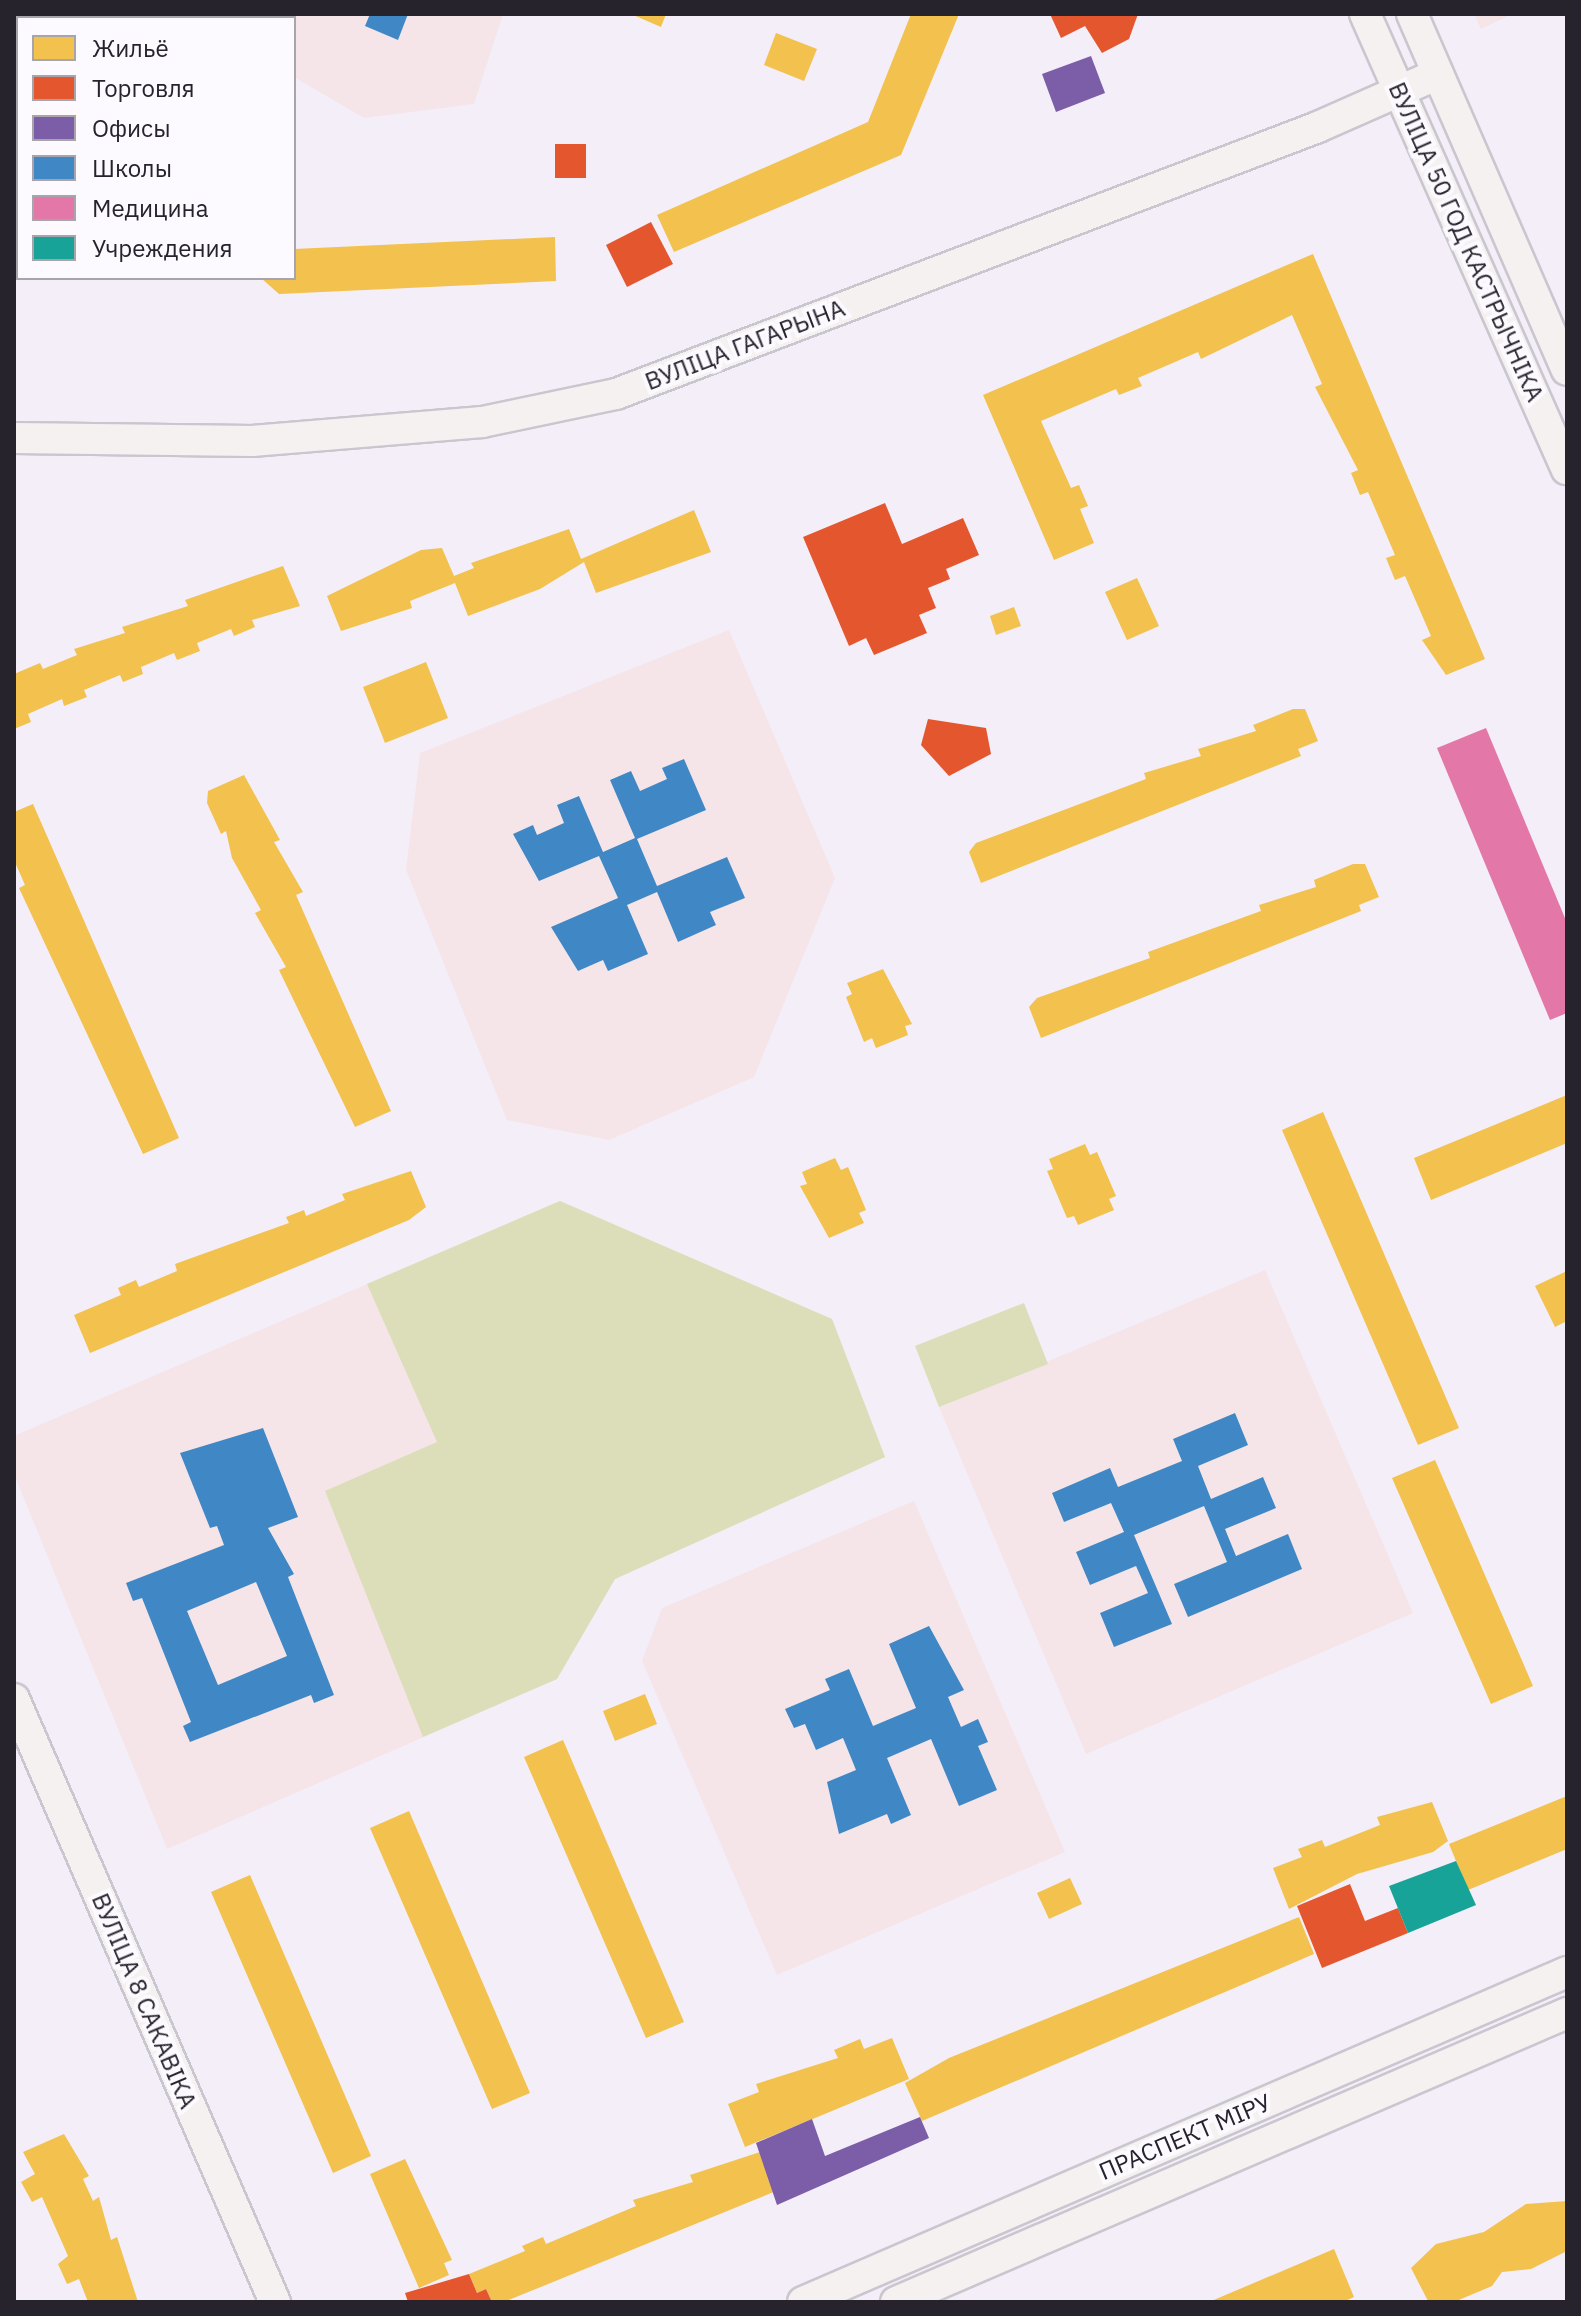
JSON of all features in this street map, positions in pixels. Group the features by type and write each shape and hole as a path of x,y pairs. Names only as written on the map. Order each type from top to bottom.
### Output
{"main road":[{"name":"ВУЛІЦА 50 ГОД КАСТРЫЧНІКА","path":"1365,14 1567,469"},
{"name":"ВУЛІЦА 50 ГОД КАСТРЫЧНІКА","path":"1412,14 1567,370"},
{"name":"ВУЛІЦА ГАГАРЫНА","path":"14,438 252,441 482,422 616,394 1318,127 1399,88 1438,74"},
{"name":"ВУЛІЦА 8 САКАВІКА","path":"14,1699 275,2302"},
{"name":"ПРАСПЕКТ МІРУ","path":"803,2302 1567,1972"},
{"name":"ПРАСПЕКТ МІРУ","path":"897,2301 1567,2013"},
{"path":"1414,2038 1429,2072"},
{"path":"885,2267 897,2301"}],"shaded area":[{"path":"188,14 503,14 474,104 364,118 296,78 296,16"},
{"path":"1474,14 1512,14 1481,29"},
{"path":"729,630 835,878 754,1077 609,1140 507,1120 406,870 420,753"},
{"path":"560,1201 832,1319 885,1457 615,1579 557,1679 167,1849 14,1474 14,1436"},
{"path":"1265,1270 1413,1613 1086,1754 939,1407"},
{"path":"914,1501 1065,1852 777,1975 642,1661 662,1608"}],"green space":[{"path":"560,1201 832,1319 885,1457 615,1579 557,1679 423,1737 325,1491 437,1442 367,1284"},
{"path":"1024,1303 1048,1364 939,1407 915,1346"}],"building: Жильё":[{"path":"631,14 666,14 661,27"},
{"path":"911,14 959,14 901,155 674,252 657,215 868,122"},
{"path":"776,33 817,49 804,81 764,65"},
{"path":"555,237 556,281 279,294 263,280 296,280 296,249"},
{"path":"1313,254 1485,659 1446,675 1422,640 1431,636 1405,576 1395,580 1386,558 1395,555 1368,492 1360,495 1351,473 1358,470 1315,387 1322,384 1292,315 1201,359 1198,352 1138,378 1142,386 1119,395 1116,389 1041,421 1071,488 1079,485 1088,506 1080,509 1094,543 1054,560 983,395"},
{"path":"694,510 711,552 596,593 584,562 540,589 468,616 455,583 410,601 412,608 341,631 327,596 421,550 442,548 454,576 474,568 471,563 569,529 581,559"},
{"path":"283,566 300,606 252,620 255,627 234,636 231,629 197,643 200,651 177,660 174,653 141,667 143,674 123,682 120,675 84,690 87,697 64,706 62,699 28,714 31,722 14,729 14,674 40,663 43,669 77,655 74,649 125,633 122,627 188,606 185,600"},
{"path":"1137,578 1159,626 1127,640 1105,592"},
{"path":"1014,607 1021,626 996,635 990,616"},
{"path":"426,662 448,718 385,743 363,687"},
{"path":"1293,709 1305,709 1318,741 1298,749 1301,756 981,883 969,852 976,843 1146,779 1144,773 1201,756 1198,749 1256,731 1253,725"},
{"path":"244,775 280,840 274,842 303,892 296,895 391,1111 355,1127 279,970 286,967 255,913 261,910 232,858 226,831 221,834 207,803 208,791"},
{"path":"33,804 179,1138 143,1154 19,888 25,885 14,860 14,812"},
{"path":"1353,864 1365,864 1379,897 1359,905 1361,911 1041,1038 1029,1007 1037,998 1150,958 1148,952 1261,911 1259,905 1316,887 1314,880"},
{"path":"883,969 912,1024 905,1026 908,1035 876,1048 872,1038 864,1042 846,997 852,994 847,983"},
{"path":"1567,1095 1567,1143 1431,1200 1414,1158"},
{"path":"1323,1112 1459,1428 1418,1445 1282,1130"},
{"path":"1085,1144 1090,1155 1097,1152 1116,1196 1109,1199 1114,1210 1078,1225 1074,1216 1067,1218 1047,1171 1053,1169 1049,1159"},
{"path":"835,1158 841,1170 848,1167 866,1210 859,1213 864,1223 829,1238 800,1186 807,1184 802,1172"},
{"path":"411,1171 426,1207 409,1220 90,1353 74,1315 121,1295 118,1288 136,1280 139,1287 177,1271 175,1264 289,1223 286,1217 304,1210 306,1216 345,1200 342,1194"},
{"path":"1567,1271 1567,1321 1555,1327 1535,1286"},
{"path":"1435,1460 1533,1686 1491,1704 1392,1478"},
{"path":"645,1694 657,1724 615,1741 603,1711"},
{"path":"563,1740 684,2022 646,2038 524,1757"},
{"path":"1567,1796 1567,1849 1468,1890 1449,1844"},
{"path":"1432,1802 1448,1841 1433,1852 1357,1874 1289,1909 1273,1868 1302,1857 1298,1849 1322,1840 1325,1847 1380,1825 1377,1817"},
{"path":"409,1811 530,2093 492,2109 370,1828"},
{"path":"250,1875 371,2156 333,2173 211,1892"},
{"path":"1070,1878 1082,1904 1049,1919 1037,1893"},
{"path":"1299,1917 1314,1954 922,2121 905,2083 949,2058"},
{"path":"892,2038 909,2079 745,2147 728,2104 759,2092 756,2084 838,2058 834,2050 860,2039 864,2049"},
{"path":"64,2134 89,2176 83,2179 93,2201 99,2197 111,2240 117,2237 138,2302 88,2302 79,2279 67,2284 58,2264 68,2256 42,2197 32,2202 21,2182 35,2174 23,2152"},
{"path":"760,2152 776,2191 504,2302 492,2302 486,2289 477,2293 469,2274 525,2251 522,2246 543,2237 546,2244 636,2206 633,2200 693,2182 690,2175"},
{"path":"405,2159 452,2260 444,2263 449,2275 419,2288 370,2174"},
{"path":"1567,2201 1567,2251 1531,2269 1502,2272 1492,2286 1454,2302 1428,2301 1411,2268 1436,2244 1484,2232 1526,2204"},
{"path":"1334,2249 1354,2297 1343,2302 1209,2302"}],"building: Торговля":[{"path":"1050,14 1138,14 1129,39 1102,53 1085,26 1061,38"},
{"path":"555,144 586,144 586,178 555,178"},
{"path":"651,222 673,264 627,287 606,245"},
{"path":"885,503 902,544 963,518 979,555 946,569 950,579 928,588 936,608 919,615 927,633 874,655 866,638 849,646 803,537"},
{"path":"928,719 986,728 991,754 949,776 921,745"},
{"path":"1350,1884 1365,1921 1398,1908 1408,1933 1322,1968 1297,1906"},
{"path":"469,2274 477,2293 486,2289 492,2302 408,2302 405,2293"}],"building: Офисы":[{"path":"1091,56 1105,93 1056,112 1042,74"},
{"path":"920,2117 929,2138 777,2205 756,2143 812,2119 825,2156"}],"building: Школы":[{"path":"370,14 408,14 398,40 365,26"},
{"path":"684,759 706,810 637,839 657,886 727,857 745,898 710,912 716,925 678,942 657,892 627,905 648,954 608,971 603,960 578,971 551,927 618,898 599,856 539,881 513,834 533,825 537,835 564,823 557,805 579,796 603,852 635,838 610,780 631,771 640,791 667,779 662,768"},
{"path":"1235,1413 1248,1445 1198,1466 1211,1499 1263,1477 1276,1508 1225,1529 1236,1556 1288,1534 1302,1569 1188,1617 1174,1584 1227,1562 1204,1506 1134,1535 1172,1624 1114,1647 1100,1613 1148,1593 1136,1566 1090,1585 1076,1552 1124,1532 1111,1503 1064,1522 1052,1493 1110,1468 1118,1487 1182,1461 1173,1439"},
{"path":"263,1428 298,1517 268,1528 294,1574 288,1577 334,1695 314,1703 311,1695 190,1742 183,1726 191,1722 142,1598 133,1601 126,1583 224,1545 217,1526 210,1528 180,1453","holes":["256,1582 287,1656 218,1685 187,1611"]},
{"path":"929,1626 964,1690 948,1697 961,1727 978,1719 988,1742 978,1746 997,1790 959,1806 931,1739 887,1758 911,1815 891,1824 887,1814 839,1834 827,1782 856,1770 843,1738 816,1750 805,1724 794,1728 785,1709 830,1690 825,1679 849,1669 873,1726 916,1708 889,1644"}],"building: Медицина":[{"path":"1486,728 1567,923 1567,1013 1550,1020 1437,748"}],"building: Учреждения":[{"path":"1456,1861 1476,1905 1408,1933 1389,1886"}]}
